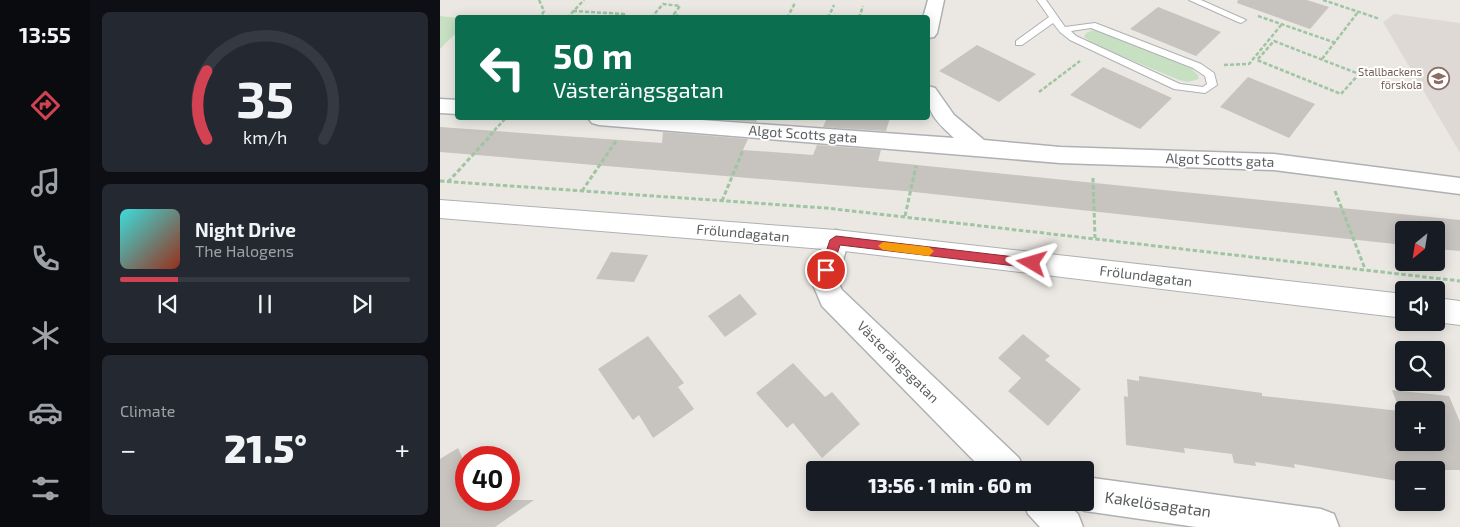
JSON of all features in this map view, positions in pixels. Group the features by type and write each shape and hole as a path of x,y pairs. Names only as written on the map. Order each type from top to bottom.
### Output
{"street":[{"path":"930,25 936,0"},
{"path":"930,95 947,120 978,147"},
{"path":"440,106 455,107"},
{"name":"Algot Scotts gata","path":"630,120 1093,157 1226,159 1326,168 1460,186"},
{"name":"Frölundagatan","path":"440,209 836,240 1395,305"},
{"name":"Västerängsgatan","path":"836,240 828,260 824,280 832,298 998,461"},
{"path":"1445,311 1460,313"},
{"name":"Kakelösagatan","path":"1094,495 1321,527"}],"lane":[{"path":"1041,0 1063,30 1073,38 1178,86 1205,90 1212,85 1210,75 1197,66 1092,25 1063,30"},
{"path":"1193,0 1241,20"},
{"path":"1019,43 1054,18"}],"path":[{"path":"539,0 544,11 542,15"},
{"path":"570,15 584,0"},
{"path":"1323,0 1380,19"},
{"path":"789,15 795,3"},
{"path":"654,15 663,4 680,6 674,14 676,15"},
{"path":"829,15 834,5"},
{"path":"860,15 864,6"},
{"path":"573,11 623,15"},
{"path":"1322,59 1358,12"},
{"path":"1254,14 1336,43"},
{"path":"1197,66 1248,64 1282,24"},
{"path":"1274,41 1322,59 1359,74 1342,94 1257,60 1274,41"},
{"path":"1038,92 1096,49"},
{"path":"448,182 504,120"},
{"path":"582,192 630,120"},
{"path":"722,201 751,131"},
{"path":"905,216 921,143"},
{"path":"1093,157 1095,238"},
{"path":"1326,168 1365,269"},
{"path":"440,181 905,216 1460,281"}],"shaded area":[{"name":"Stallbackens förskola","path":"1394,14 1460,23 1460,153 1383,22"}],"green space":[{"path":"440,16 455,18 455,34 440,49"},
{"path":"1093,30 1113,35 1192,69 1199,79 1188,82 1179,80 1095,45 1084,37 1086,33"}],"building":[{"path":"1238,0 1307,0 1329,7 1310,29 1237,3"},
{"path":"1158,7 1221,32 1196,56 1130,29"},
{"path":"977,45 1036,74 999,102 939,71"},
{"path":"1103,67 1172,98 1140,129 1070,95"},
{"path":"1248,77 1315,104 1289,138 1220,107"},
{"path":"724,120 757,120 756,122"},
{"path":"826,120 889,120 886,131 823,127"},
{"path":"440,127 662,143 663,132 748,139 743,150 813,155 817,145 881,150 878,161 1460,220 1460,251 1445,250 1445,221 1395,221 1395,244 905,191 440,152"},
{"path":"611,252 648,255 634,282 596,279"},
{"path":"740,294 757,314 725,337 708,316"},
{"path":"1023,334 1050,356 1045,360 1081,389 1048,426 1008,391 1021,378 998,358"},
{"path":"648,336 684,383 678,387 694,409 653,438 639,415 633,420 598,369"},
{"path":"793,363 825,397 832,392 860,424 822,458 793,423 787,428 756,393"},
{"path":"1139,376 1262,393 1262,396 1395,410 1395,451 1445,451 1445,401 1396,401 1392,390 1449,396 1460,422 1460,470 1445,470 1445,461 1395,461 1395,481 1294,464 1295,468 1255,462 1256,466 1234,463 1232,454 1184,448 1185,453 1126,445 1124,396 1128,397 1127,379 1139,381"},
{"path":"455,450 455,511 518,511 495,527 440,527 440,459"},
{"path":"520,500 534,500 520,510"}],"slow traffic":[{"path":"883,246 929,251"}],"place":[{"name":"Stallbackens förskola","path":"1438,78"}],"route":[{"path":"826,270 836,240 1032,263"}]}
